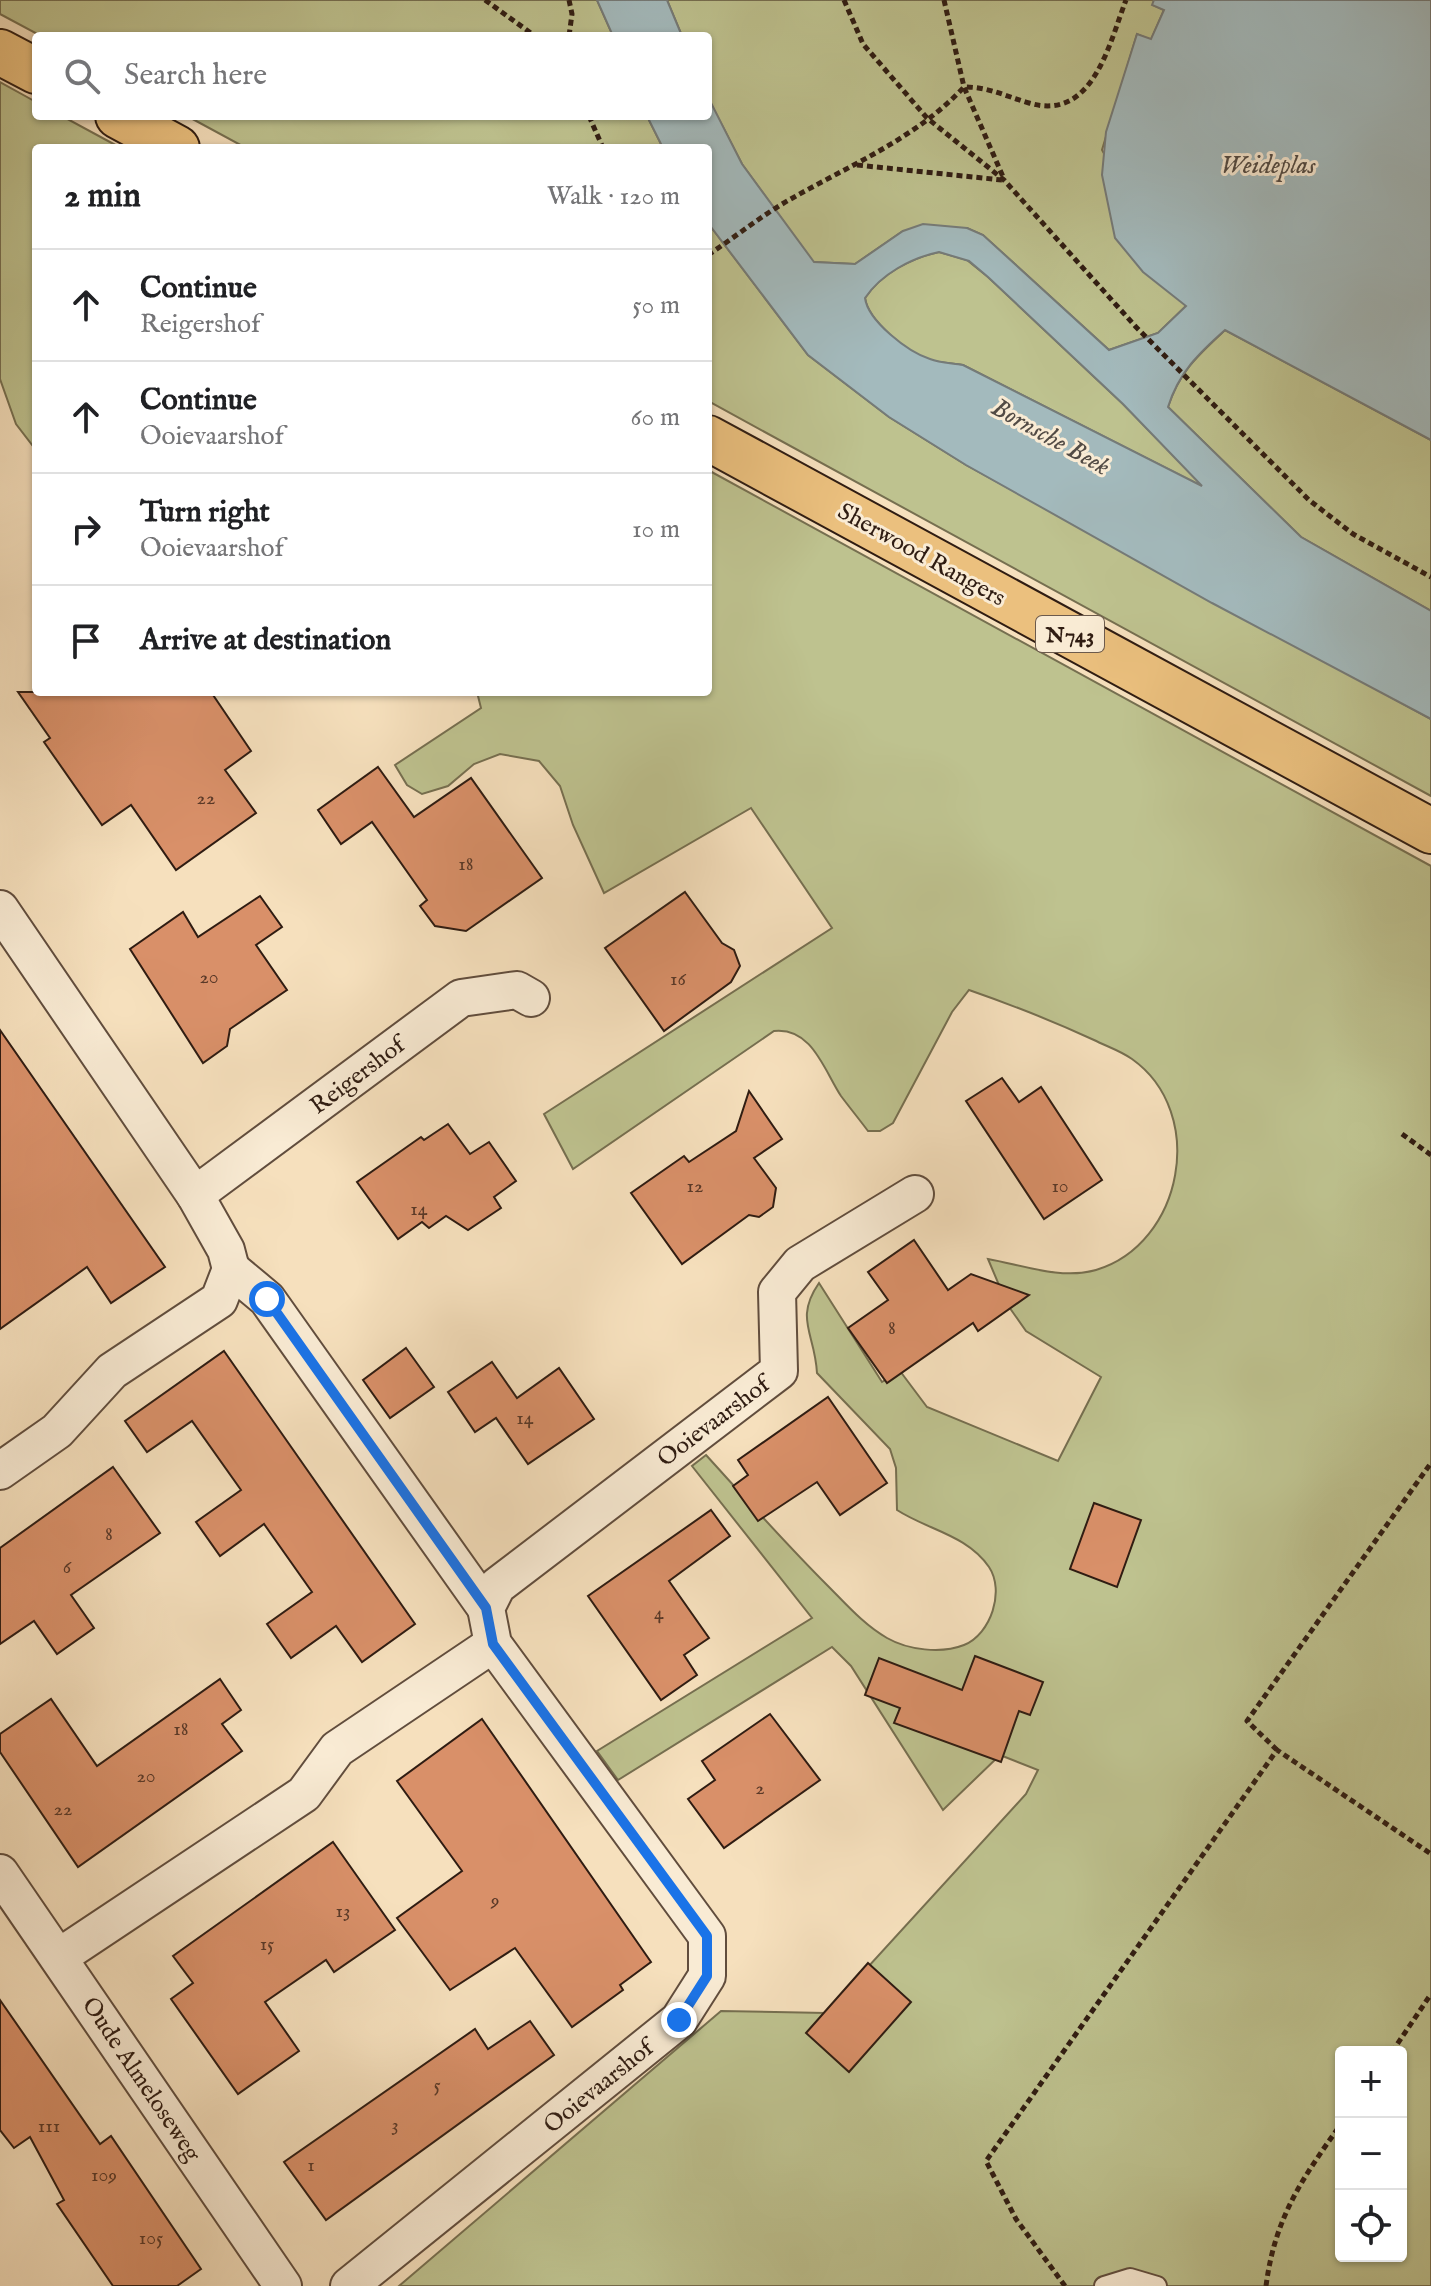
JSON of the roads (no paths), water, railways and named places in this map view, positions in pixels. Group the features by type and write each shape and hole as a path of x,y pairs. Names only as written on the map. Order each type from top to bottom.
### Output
{"main road":[{"path":"0,52 32,69"},
{"path":"125,120 170,144"},
{"name":"Sherwood Rangers","path":"712,440 1431,831"}],"street":[{"path":"2,917 195,1195 226,1250 231,1269 267,1299 486,1608"},
{"name":"Reigershof","path":"195,1195 461,998 517,990 531,998"},
{"name":"Ooievaarshof","path":"349,2286 679,2020 707,1976 707,1936 493,1644 486,1608 497,1586 779,1371 777,1292 800,1264 915,1194"},
{"path":"0,1471 57,1431 112,1371 219,1300 231,1269"},
{"path":"59,1957 304,1794 337,1749 493,1644"},
{"name":"Oude Almeloseweg","path":"0,1873 283,2286"}],"lane":[{"path":"1104,2286 1130,2278 1157,2286"}],"water":[{"path":"597,0 667,0 680,32 611,32"},
{"path":"1154,0 1431,0 1431,440 1225,330 1191,364 1178,383 1168,407 1301,537 1431,611 1431,719 1212,603 966,465 889,417 808,355 712,228 712,144 661,144 649,120 712,120 712,105 742,164 814,262 855,264 903,231 923,224 967,228 983,235 1109,350 1158,333 1186,306 1143,272 1115,238 1102,175 1106,132 1137,34 1151,39 1164,10 1152,5","holes":["939,252 969,261 1123,404 1202,486 963,365 921,355 881,326 865,298 888,274 918,258"]}],"water label":[{"name":"Weideplas","path":"1268,164"},
{"name":"Bornsche Beek","path":"1051,436"}]}
